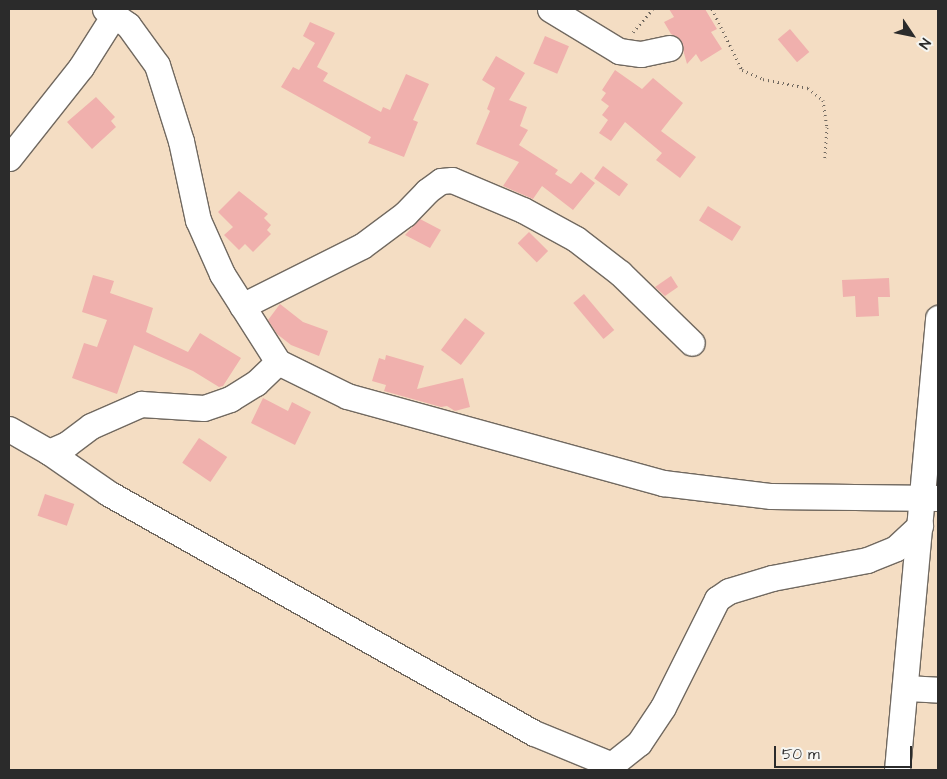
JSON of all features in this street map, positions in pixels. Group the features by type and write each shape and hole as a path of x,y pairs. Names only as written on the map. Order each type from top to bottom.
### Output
{"street":[{"path":"550,9 620,51 641,54 669,48"},
{"path":"9,158 81,67 110,12 128,25 157,65 181,141 198,220 222,274 278,362 347,396 663,483 771,496 930,498"},
{"path":"242,306 362,246 399,218 434,186 452,180 523,210 576,239 620,273 692,343"},
{"path":"897,770 920,526 930,498 938,318"},
{"path":"49,452 67,444 91,426 141,404 204,408 230,399 256,383 278,362"},
{"path":"9,429 49,452 116,498 534,733 609,767 640,743 664,707 717,599 729,591 772,578 867,560 896,548 920,526"},
{"path":"905,688 938,690"}],"path":[{"path":"620,51 653,9"},
{"path":"712,9 742,70 763,79 808,88 823,100 826,118 826,158"}],"building":[{"path":"669,9 705,9 717,29 711,32 722,49 701,62 696,54 687,64 680,39 671,34 664,22 674,17"},
{"path":"310,22 335,33 317,67 328,73 323,81 381,112 383,107 390,110 406,74 429,84 413,120 418,122 404,157 368,143 371,137 281,87 293,67 299,70 315,43 303,36"},
{"path":"790,29 809,52 797,62 778,39"},
{"path":"545,36 569,46 557,74 533,64"},
{"path":"496,56 525,73 509,100 527,107 520,126 528,130 519,145 558,170 555,174 571,184 581,172 595,183 573,210 542,186 533,199 503,186 519,162 476,144 490,111 487,109 495,88 482,80"},
{"path":"615,70 642,89 653,78 683,103 661,131 696,157 680,178 656,160 662,153 625,122 611,141 599,133 608,120 602,115 609,106 601,100 606,93 602,90"},
{"path":"96,97 115,117 111,121 116,127 92,149 67,122"},
{"path":"603,166 628,184 619,196 594,178"},
{"path":"239,191 268,214 264,218 271,225 267,230 271,234 253,252 245,244 239,250 224,235 233,227 218,212"},
{"path":"708,206 741,227 732,241 699,220"},
{"path":"420,219 441,230 430,248 405,235"},
{"path":"529,232 548,251 537,262 518,243"},
{"path":"93,275 114,281 110,293 153,308 146,332 188,352 200,333 241,358 223,386 219,387 193,371 134,345 117,394 72,378 84,343 97,347 107,320 82,312"},
{"path":"671,276 678,287 665,296 655,287"},
{"path":"889,278 890,297 878,297 879,316 856,317 855,296 843,297 842,280"},
{"path":"584,294 614,330 603,339 573,303"},
{"path":"280,304 303,322 328,331 319,356 291,345 277,334 268,320"},
{"path":"465,318 485,333 461,365 441,350"},
{"path":"386,355 424,366 417,389 463,378 470,407 455,411 447,406 441,407 384,391 386,385 372,381 379,358 385,360"},
{"path":"263,398 288,411 292,402 311,412 295,445 251,423"},
{"path":"199,438 227,457 210,482 182,463"},
{"path":"45,494 74,504 67,526 38,516"}]}
